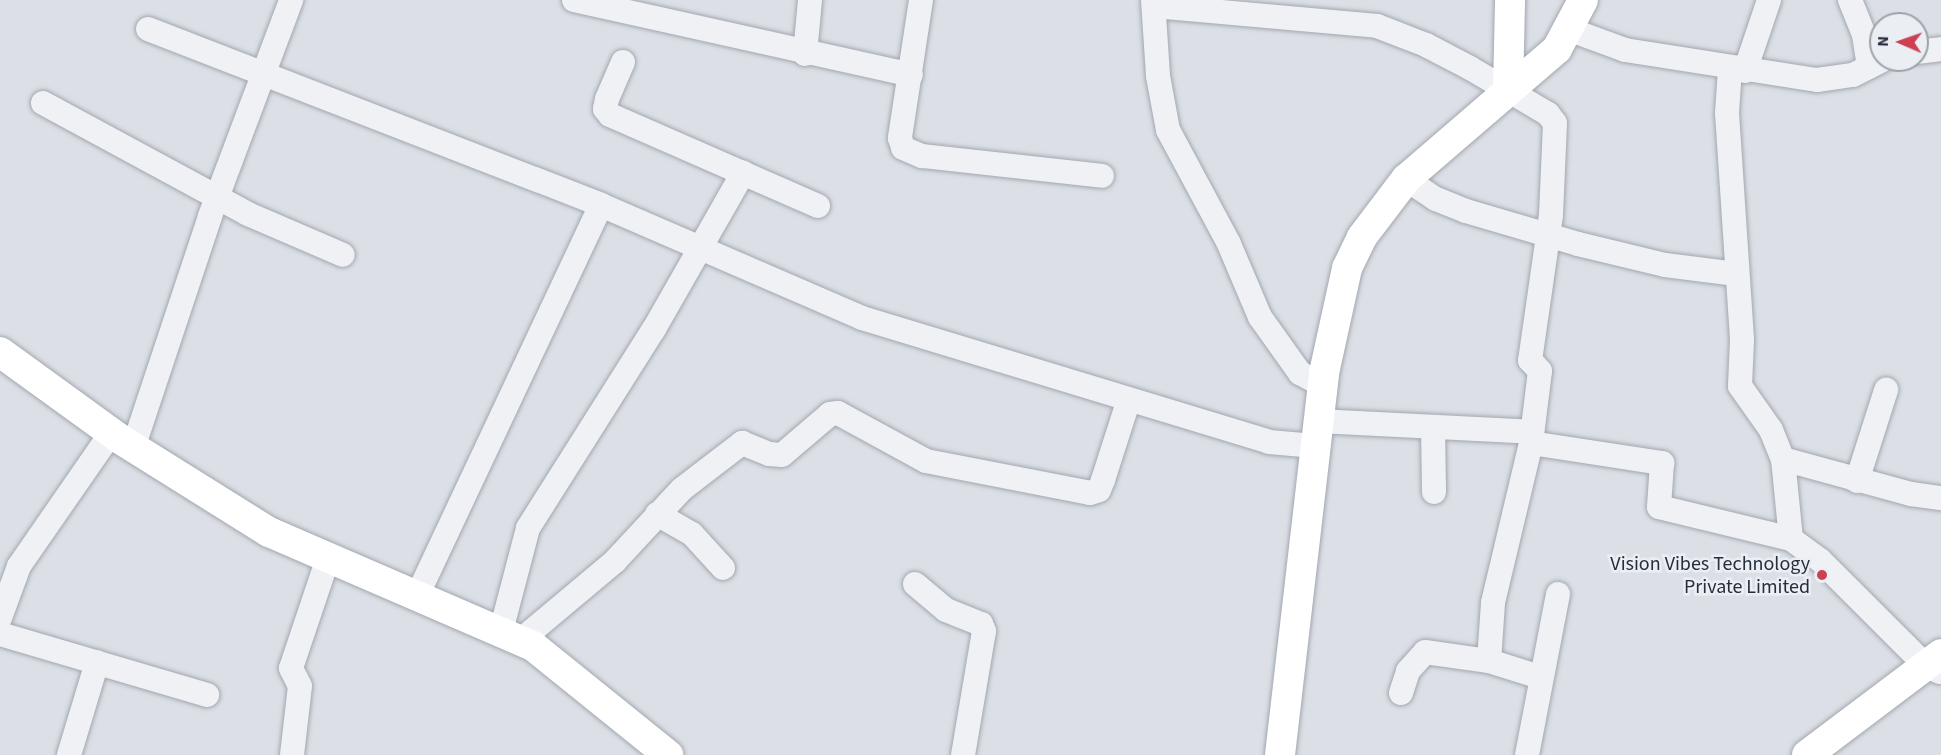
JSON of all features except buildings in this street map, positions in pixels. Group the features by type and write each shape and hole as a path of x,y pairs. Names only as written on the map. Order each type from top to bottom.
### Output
{"main road":[{"path":"1508,91 1510,0"},
{"path":"1280,755 1322,385 1347,268 1362,237 1406,179 1557,49 1583,0"},
{"path":"0,352 122,440 269,532 533,646 668,755"},
{"path":"1807,755 1936,664"}],"street":[{"path":"0,618 19,566 122,440 291,0"},
{"path":"574,0 636,8 805,54 911,75"},
{"path":"805,54 810,0"},
{"path":"921,0 900,138 903,148 912,154 1102,176"},
{"path":"1769,0 1737,70 1727,113 1742,340 1740,386 1771,430 1783,459 1791,539"},
{"path":"1850,0 1869,49"},
{"path":"1322,385 1300,373 1260,317 1229,244 1168,130 1158,76 1154,3 1377,26 1426,45 1548,114 1555,123 1547,236 1530,360 1540,371 1532,438 1493,603 1489,661"},
{"path":"148,29 601,205 862,318 1128,402 1269,442 1316,434 1434,427 1532,438 1662,463 1659,507 1791,539 1820,560 1936,664"},
{"path":"1568,29 1625,50 1737,70 1817,80 1853,75 1869,66"},
{"path":"622,62 607,99 605,109 610,115 818,206"},
{"path":"43,103 217,197 343,255"},
{"path":"511,636 528,528 612,396 743,173"},
{"path":"1406,179 1436,199 1547,236 1634,259 1736,274"},
{"path":"417,596 601,205"},
{"path":"1857,481 1886,390"},
{"path":"511,636 615,561 657,514 729,450 742,443 769,454 782,455 830,414 838,413 927,461 1090,493 1099,490 1128,402"},
{"path":"1434,427 1434,492"},
{"path":"1783,459 1857,481 1941,498"},
{"path":"657,514 692,534 723,568"},
{"path":"292,755 300,686 291,668 328,558"},
{"path":"915,584 946,610 981,624 984,631 963,755"},
{"path":"1527,755 1558,594"},
{"path":"0,634 207,695"},
{"path":"1401,693 1408,671 1425,652 1489,661 1540,678"},
{"path":"69,755 97,662"}],"place":[{"name":"Vision Vibes Technology Private Limited","path":"1822,575"}]}
